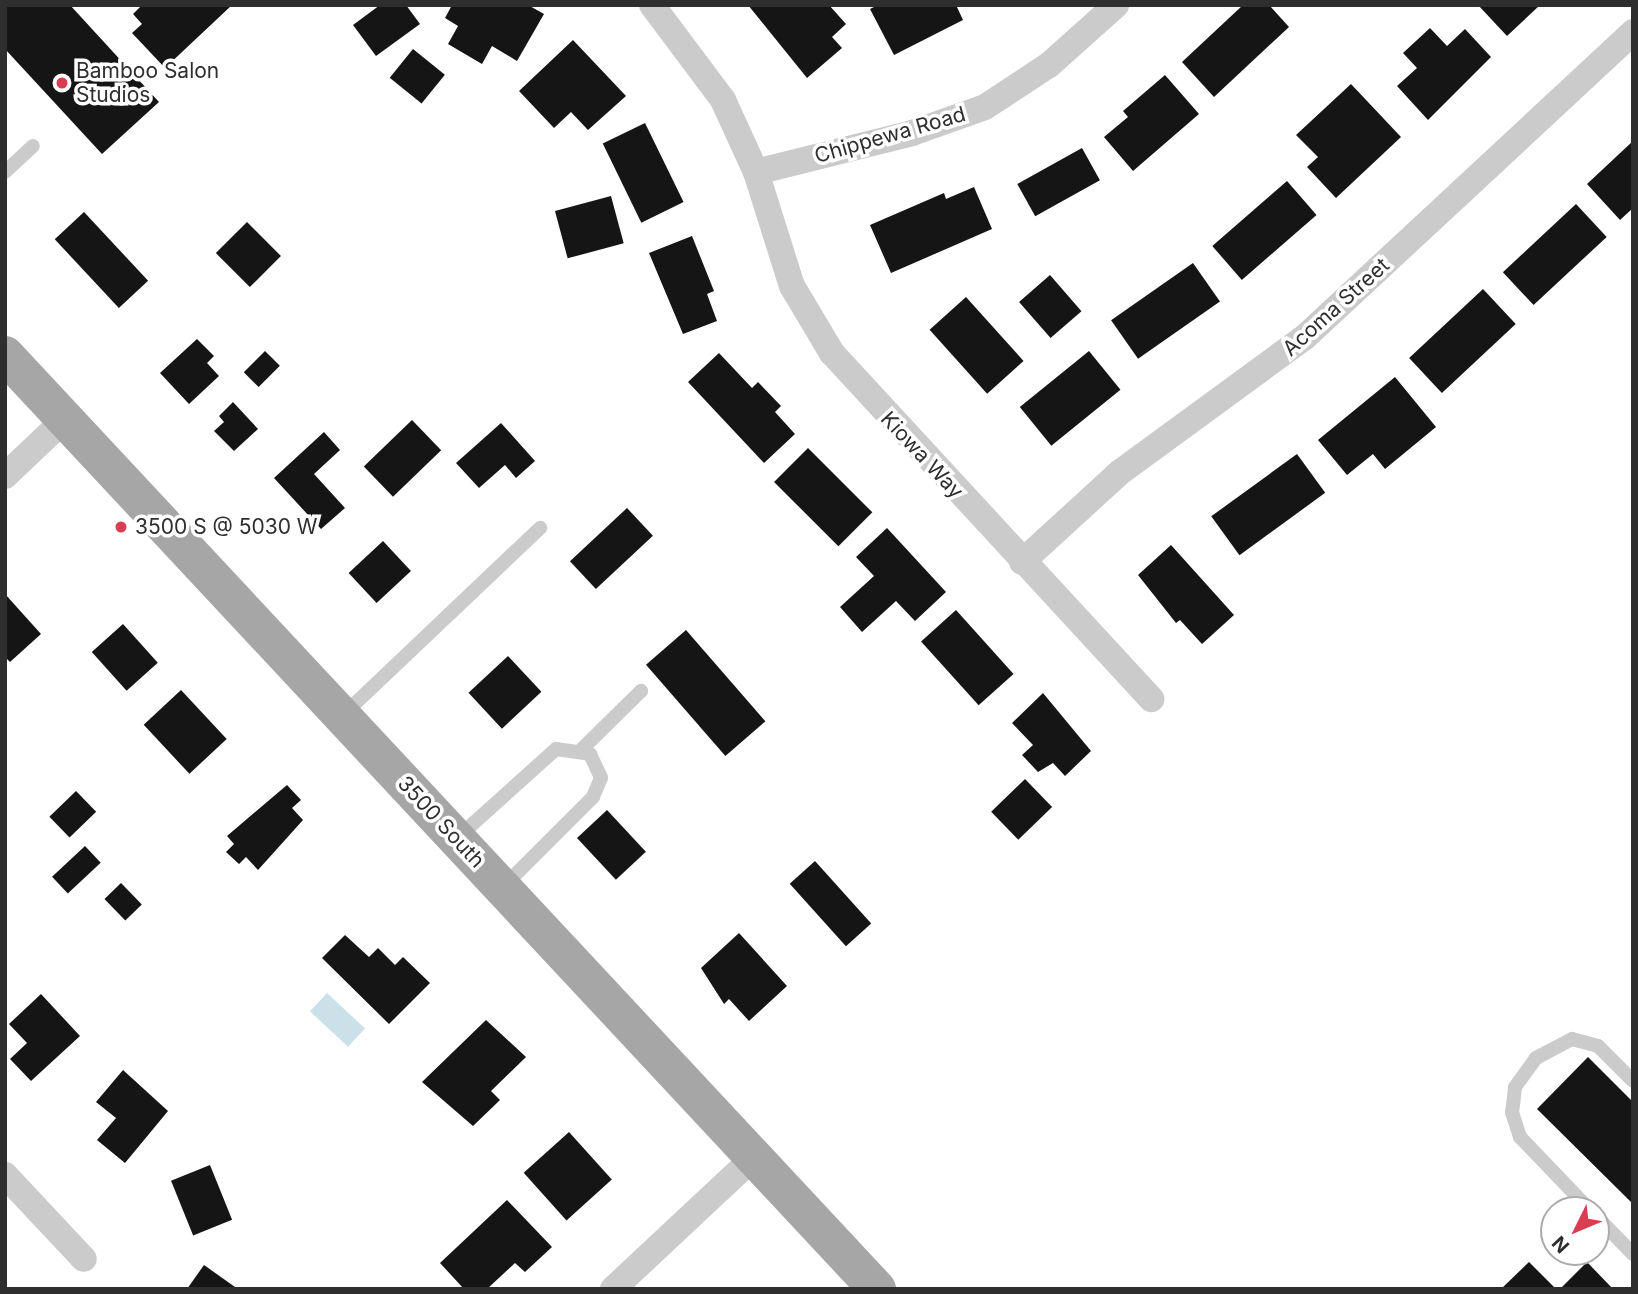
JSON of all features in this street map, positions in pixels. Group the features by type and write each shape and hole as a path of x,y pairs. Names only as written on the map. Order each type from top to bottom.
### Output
{"main road":[{"name":"3500 South","path":"5,355 877,1289"}],"street":[{"name":"Kiowa Way","path":"652,5 717,90 756,172 782,262 817,332 848,375 1151,699"},
{"name":"Chippewa Road","path":"756,172 912,133 985,107 1049,65 1116,5"},
{"name":"Acoma Street","path":"1022,562 1119,473 1305,337 1633,32"},
{"path":"5,476 65,419"},
{"path":"613,1289 754,1157"},
{"path":"5,1175 84,1259"}],"lane":[{"path":"5,172 33,146"},
{"path":"342,716 540,528"},
{"path":"456,838 535,762 556,749 582,749 641,691"},
{"path":"502,888 593,797 601,778 582,749"},
{"path":"1577,1196 1520,1137 1512,1113 1515,1087 1536,1058 1572,1039 1598,1046 1633,1081"},
{"path":"1610,1230 1633,1254"}],"water":[{"path":"327,993 365,1028 348,1047 310,1011"}],"building":[{"path":"5,5 70,5 159,102 102,154 5,49"},
{"path":"142,5 232,5 165,68 132,33 142,24 133,14"},
{"path":"380,5 406,5 420,24 376,56 353,25"},
{"path":"452,5 528,5 544,14 517,61 492,46 482,64 448,44 458,26 445,18"},
{"path":"748,5 829,5 846,24 832,37 842,48 807,78"},
{"path":"878,5 956,5 963,20 894,55 870,9"},
{"path":"1243,5 1269,5 1289,27 1214,97 1182,62"},
{"path":"1478,5 1540,5 1507,36"},
{"path":"1430,28 1447,46 1465,29 1491,57 1428,120 1397,86 1417,68 1403,53"},
{"path":"573,40 626,96 588,130 571,112 554,128 519,91"},
{"path":"413,49 445,75 422,104 390,78"},
{"path":"1165,75 1199,114 1133,171 1104,137 1128,117 1123,111"},
{"path":"1351,84 1401,137 1336,198 1307,167 1318,157 1296,135"},
{"path":"645,123 684,202 641,223 603,144"},
{"path":"1633,141 1633,208 1620,220 1587,184"},
{"path":"1082,148 1100,180 1035,216 1017,184"},
{"path":"1287,181 1317,215 1242,280 1212,246"},
{"path":"974,187 992,229 891,273 870,225 944,193 946,199"},
{"path":"611,196 624,243 568,258 555,211"},
{"path":"1576,204 1607,237 1534,305 1503,272"},
{"path":"84,212 148,281 119,308 55,239"},
{"path":"247,222 281,256 250,287 216,253"},
{"path":"692,236 714,291 707,294 717,321 683,334 649,253"},
{"path":"1193,263 1220,302 1138,359 1111,320"},
{"path":"1050,275 1081,311 1051,338 1019,302"},
{"path":"1483,289 1516,324 1442,393 1409,358"},
{"path":"966,297 1024,361 987,394 930,330"},
{"path":"197,339 214,356 207,363 219,376 189,404 160,373"},
{"path":"265,351 280,366 259,387 244,372"},
{"path":"1089,351 1120,390 1051,446 1020,407"},
{"path":"719,353 752,388 758,382 781,406 775,412 795,434 764,463 688,382"},
{"path":"1395,377 1436,427 1385,469 1373,454 1347,475 1318,440"},
{"path":"233,402 258,429 234,451 214,431 224,422 219,416"},
{"path":"412,420 441,450 393,497 364,467"},
{"path":"501,423 535,461 516,478 505,465 479,488 456,463"},
{"path":"324,432 340,450 314,474 345,508 321,529 274,478"},
{"path":"808,448 872,512 838,546 774,482"},
{"path":"1297,454 1325,493 1239,555 1211,516"},
{"path":"627,508 653,536 596,589 570,561"},
{"path":"887,528 946,592 915,621 896,601 862,632 840,607 874,576 856,557"},
{"path":"383,541 411,571 377,603 349,573"},
{"path":"1171,545 1234,615 1202,644 1180,620 1176,623 1138,575"},
{"path":"5,594 41,634 10,662 5,657"},
{"path":"956,610 1014,674 979,705 921,641"},
{"path":"123,624 158,663 127,691 92,652"},
{"path":"686,630 765,721 725,756 646,665"},
{"path":"508,656 541,692 502,729 469,693"},
{"path":"181,690 227,739 189,774 144,725"},
{"path":"1043,693 1091,751 1065,776 1053,763 1038,772 1022,755 1033,745 1012,723"},
{"path":"1025,779 1052,807 1018,840 991,812"},
{"path":"287,785 301,800 292,808 303,820 258,870 246,857 239,864 226,852 234,844 227,836"},
{"path":"76,791 96,812 70,838 49,817"},
{"path":"607,810 646,852 616,880 577,838"},
{"path":"85,846 101,863 68,894 52,877"},
{"path":"815,861 871,923 846,946 790,884"},
{"path":"121,883 142,905 125,921 104,899"},
{"path":"739,933 787,986 749,1021 729,999 724,1004 701,968"},
{"path":"345,935 369,957 378,948 395,965 403,957 430,983 389,1024 322,958"},
{"path":"41,994 80,1036 31,1081 10,1059 27,1043 9,1024"},
{"path":"486,1020 526,1057 491,1091 500,1100 473,1126 422,1082"},
{"path":"1588,1057 1633,1102 1633,1204 1537,1109"},
{"path":"123,1070 168,1111 125,1163 97,1140 116,1118 96,1102"},
{"path":"569,1132 612,1180 566,1220 524,1173"},
{"path":"210,1165 232,1220 193,1235 171,1181"},
{"path":"507,1200 552,1247 525,1272 515,1263 487,1289 464,1289 440,1263"},
{"path":"1529,1262 1556,1289 1501,1289"},
{"path":"204,1265 235,1287 234,1289 187,1289"},
{"path":"1583,1266 1591,1266 1613,1289 1560,1289"}],"place":[{"name":"Bamboo Salon Studios","path":"62,83"},
{"name":"3500 S @ 5030 W","path":"121,527"}]}
